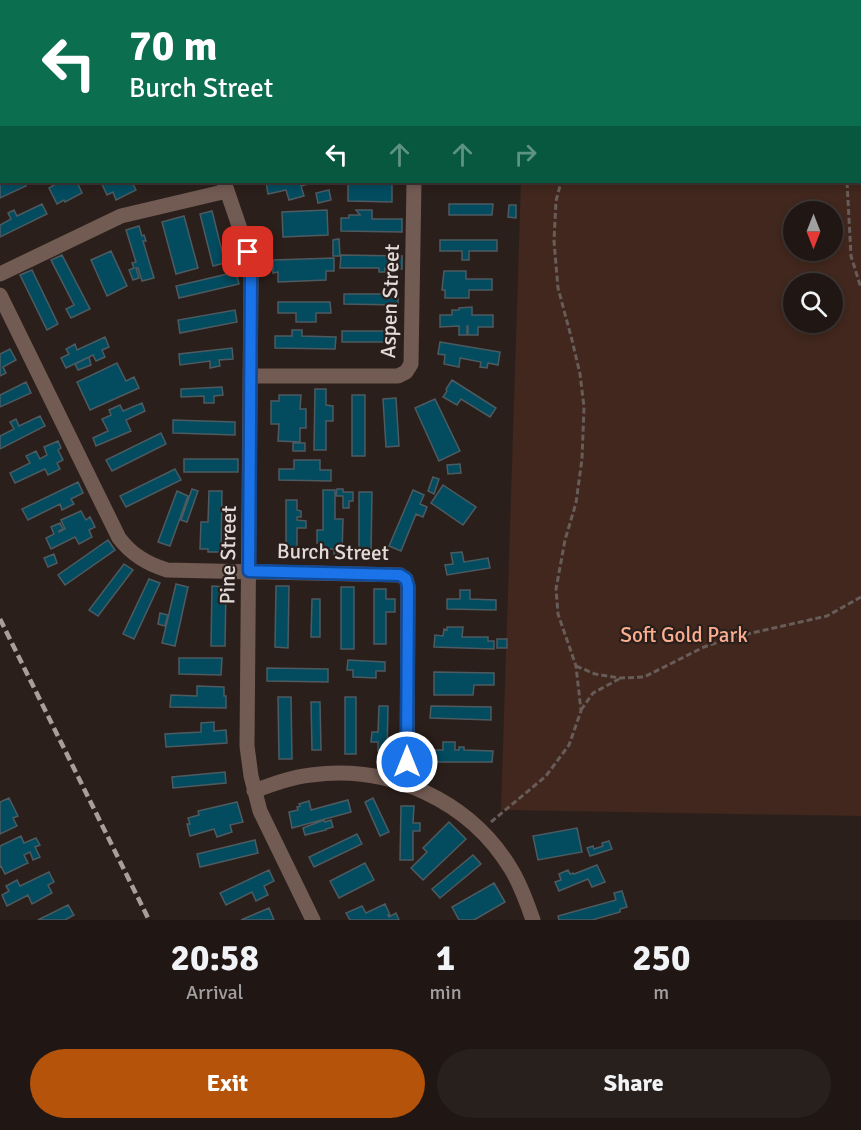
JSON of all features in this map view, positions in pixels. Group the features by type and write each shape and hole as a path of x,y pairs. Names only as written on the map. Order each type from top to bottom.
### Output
{"street":[{"name":"Aspen Street","path":"251,376 398,376 406,372 411,364 414,183"},
{"name":"Pine Street","path":"226,186 248,252 251,276 247,746 254,791 261,811 313,920"},
{"path":"0,274 121,216 226,186"},
{"name":"Burch Street","path":"0,295 119,538 138,558 167,570 400,575 406,579 408,586 407,784"},
{"path":"254,791 309,775 336,772 390,779 433,796 452,807 494,846 511,870 533,920"}],"path":[{"path":"561,183 556,201 554,241 558,288 577,362 584,408 578,492 565,540 556,589 558,614 576,666 581,711"},
{"path":"847,183 851,256 861,288"},
{"path":"576,666 595,674 620,678 644,677 704,647 734,637 827,616 861,597"},
{"path":"475,826 492,822 546,776 569,745 581,711 594,693 620,678"}],"green space":[{"name":"Soft Gold Park","path":"521,183 861,183 861,816 501,810"}],"building":[{"path":"0,183 24,183 26,186 0,198"},
{"path":"77,183 82,193 57,204 49,188 56,184"},
{"path":"101,183 132,183 136,190 116,200 113,192 107,195"},
{"path":"266,183 312,183 301,186 304,196 289,200 286,190 268,194"},
{"path":"348,183 392,183 392,202 348,201"},
{"path":"329,190 331,200 318,203 316,193"},
{"path":"42,204 47,214 0,237 0,225 11,219 8,213 14,210 17,216"},
{"path":"449,204 493,204 492,215 449,215"},
{"path":"509,205 516,205 516,218 508,217"},
{"path":"327,210 328,235 283,237 282,212"},
{"path":"356,210 372,210 372,219 402,219 402,232 341,231 341,218 360,215"},
{"path":"212,211 225,263 213,266 200,214"},
{"path":"184,216 198,268 176,274 162,222"},
{"path":"139,226 146,241 143,241 154,278 142,281 138,268 136,268 139,278 133,280 129,270 134,268 132,263 136,262 126,230"},
{"path":"339,239 340,256 333,256 333,240"},
{"path":"440,240 497,240 497,251 469,251 469,260 462,260 462,251 440,251"},
{"path":"111,251 127,286 107,296 91,260"},
{"path":"62,255 90,309 71,318 66,309 74,305 51,260"},
{"path":"341,255 402,256 402,269 385,268 385,272 379,272 379,268 340,268"},
{"path":"334,258 334,271 326,271 326,280 278,282 278,272 273,273 273,260"},
{"path":"32,270 58,324 47,330 20,275"},
{"path":"444,271 466,271 466,279 492,279 492,290 469,290 469,298 445,298 445,290 442,290"},
{"path":"236,272 239,284 179,298 176,286"},
{"path":"344,294 398,294 398,305 344,304"},
{"path":"278,302 330,302 331,313 316,313 316,322 296,322 296,313 278,313"},
{"path":"472,307 472,315 493,315 493,327 478,327 478,335 468,335 467,326 467,335 459,335 459,326 440,327 440,315 452,315 452,310"},
{"path":"235,310 237,322 180,333 178,320"},
{"path":"292,330 302,330 302,336 336,337 335,349 275,348 275,336 292,336"},
{"path":"342,331 395,331 395,342 342,342"},
{"path":"105,337 109,347 102,350 105,357 96,361 93,355 66,368 61,358 69,354 66,349 75,344 77,350"},
{"path":"440,342 500,352 498,365 488,363 487,368 480,367 481,362 460,358 459,367 444,364 445,355 438,354"},
{"path":"232,348 233,359 219,360 220,366 210,368 210,361 180,365 179,354"},
{"path":"10,349 16,360 3,367 6,373 0,376 0,354"},
{"path":"89,357 91,365 78,370 75,364"},
{"path":"117,363 126,381 134,377 139,388 90,410 77,382"},
{"path":"452,380 496,408 490,417 461,399 457,405 443,397"},
{"path":"26,382 31,393 0,407 0,395"},
{"path":"222,387 223,395 214,396 214,403 204,403 204,396 181,397 181,389"},
{"path":"315,389 326,389 326,405 333,406 333,421 326,421 326,450 314,450"},
{"path":"279,395 301,395 300,409 306,409 306,428 300,428 300,442 278,441 279,424 271,424 271,401 279,401"},
{"path":"352,395 365,395 365,456 352,456"},
{"path":"396,398 399,446 386,447 383,399"},
{"path":"435,399 460,451 439,461 415,408"},
{"path":"142,403 145,411 126,420 131,431 96,446 93,438 108,431 102,419 111,415 109,410 120,405 123,411"},
{"path":"40,416 45,426 0,449 0,436 14,429 10,422 16,419 19,426"},
{"path":"173,420 235,422 235,435 173,433"},
{"path":"161,433 166,444 112,471 106,460"},
{"path":"58,441 61,448 58,450 63,460 57,463 60,469 48,475 45,469 15,483 10,473 30,463 26,456 36,451 40,459 47,455 44,447"},
{"path":"293,443 305,443 305,451 293,451"},
{"path":"184,459 238,459 238,472 184,472"},
{"path":"294,460 320,460 320,470 331,470 331,481 279,480 279,469 294,469"},
{"path":"460,464 461,473 448,474 447,465"},
{"path":"175,469 181,480 126,507 120,496"},
{"path":"433,477 439,479 434,494 428,491"},
{"path":"78,482 83,493 71,499 74,504 62,510 60,504 28,520 22,509"},
{"path":"443,485 476,507 463,525 431,503"},
{"path":"192,489 198,491 187,522 181,520"},
{"path":"337,489 343,489 343,492 353,492 353,501 349,501 349,508 343,508 343,496 336,496"},
{"path":"323,490 335,490 335,519 343,519 342,555 334,554 334,549 323,549 323,543 317,543 317,530 323,530"},
{"path":"413,490 424,495 420,504 427,507 423,517 416,514 401,551 389,546"},
{"path":"177,491 188,496 170,546 158,542"},
{"path":"209,491 222,491 221,552 208,552 208,549 200,549 201,522 208,522"},
{"path":"359,492 372,492 371,553 359,553"},
{"path":"286,500 297,500 297,510 301,511 301,517 297,517 297,520 306,521 306,528 297,528 297,549 286,549"},
{"path":"81,511 86,520 90,517 95,527 89,530 92,537 79,544 75,537 51,549 46,538 54,534 51,527 60,523 63,529 59,532 65,529 61,520"},
{"path":"108,540 115,550 65,585 58,575"},
{"path":"462,552 464,562 488,558 490,568 447,575 445,565 453,564 451,553"},
{"path":"54,554 57,563 48,567 44,558"},
{"path":"124,564 133,570 98,616 89,610"},
{"path":"149,579 160,583 134,639 123,634"},
{"path":"176,584 188,587 175,646 162,643"},
{"path":"212,586 226,587 225,646 211,646"},
{"path":"276,586 289,586 288,648 275,647"},
{"path":"341,587 354,587 354,649 341,649"},
{"path":"374,589 386,589 386,599 395,599 395,612 386,612 386,644 374,644"},
{"path":"460,590 470,590 470,599 496,600 496,610 447,609 447,599 460,599"},
{"path":"312,599 320,599 320,637 311,637"},
{"path":"160,613 168,615 165,626 158,624"},
{"path":"447,627 463,627 462,637 488,637 488,641 494,641 494,649 434,647 435,635 443,636 444,629 447,630"},
{"path":"497,639 507,639 507,648 497,648"},
{"path":"179,658 222,658 221,675 179,674"},
{"path":"348,660 385,662 385,671 376,671 376,678 353,677 353,670 347,670"},
{"path":"267,668 328,669 328,682 267,681"},
{"path":"434,672 494,673 494,685 474,685 473,695 434,695"},
{"path":"197,686 224,687 226,708 170,707 171,695 197,696"},
{"path":"278,697 291,697 292,759 279,759"},
{"path":"345,697 356,697 356,754 345,754"},
{"path":"311,702 320,702 321,750 312,750"},
{"path":"379,706 388,706 387,752 378,751 378,742 371,742 372,732 378,732"},
{"path":"431,706 491,707 491,720 430,718"},
{"path":"214,722 214,731 226,730 227,743 166,747 165,734 201,732 201,723"},
{"path":"443,742 455,742 455,750 464,747 464,750 493,751 492,762 434,762 434,750 443,750"},
{"path":"225,772 226,783 173,788 172,777"},
{"path":"9,798 18,816 13,818 17,826 0,834 0,802"},
{"path":"373,798 389,832 380,836 365,802"},
{"path":"348,800 351,812 292,828 289,812 298,810 299,804 309,801 311,810"},
{"path":"237,802 243,822 230,825 232,832 217,837 214,829 190,836 188,818 199,815 198,811"},
{"path":"401,806 414,806 413,823 420,823 420,831 413,831 413,860 400,860"},
{"path":"324,820 325,822 331,820 333,827 305,835 303,828"},
{"path":"449,822 466,839 423,880 411,868 427,852 423,848"},
{"path":"577,828 582,852 538,860 533,836"},
{"path":"357,834 362,844 314,867 309,857"},
{"path":"21,836 24,843 36,838 40,845 35,847 40,857 33,860 30,852 24,855 28,863 5,874 0,867 0,846"},
{"path":"255,840 258,853 200,867 197,854"},
{"path":"609,841 612,849 590,856 587,848 593,846 594,849"},
{"path":"473,855 481,864 440,898 432,889"},
{"path":"365,863 374,880 339,898 330,881"},
{"path":"597,865 605,882 592,887 588,879 559,891 555,882 561,880 559,874 568,870 570,874 574,874"},
{"path":"269,870 274,881 264,886 268,895 256,901 252,892 226,905 220,893"},
{"path":"49,872 54,882 48,885 52,893 32,904 28,895 7,906 2,895 9,891 6,886 17,880 20,886"},
{"path":"494,883 505,902 474,920 459,920 452,907"},
{"path":"622,891 627,907 620,909 620,912 592,920 559,920 558,916 616,900 614,893"},
{"path":"385,904 389,917 396,913 399,920 350,920 346,913 362,906 366,913"},
{"path":"68,905 74,915 65,920 38,920"},
{"path":"269,908 274,920 241,920"}],"railway":[{"path":"0,619 149,920"}],"route":[{"path":"248,252 251,276 249,571 400,575 406,579 408,586 407,762"}]}
